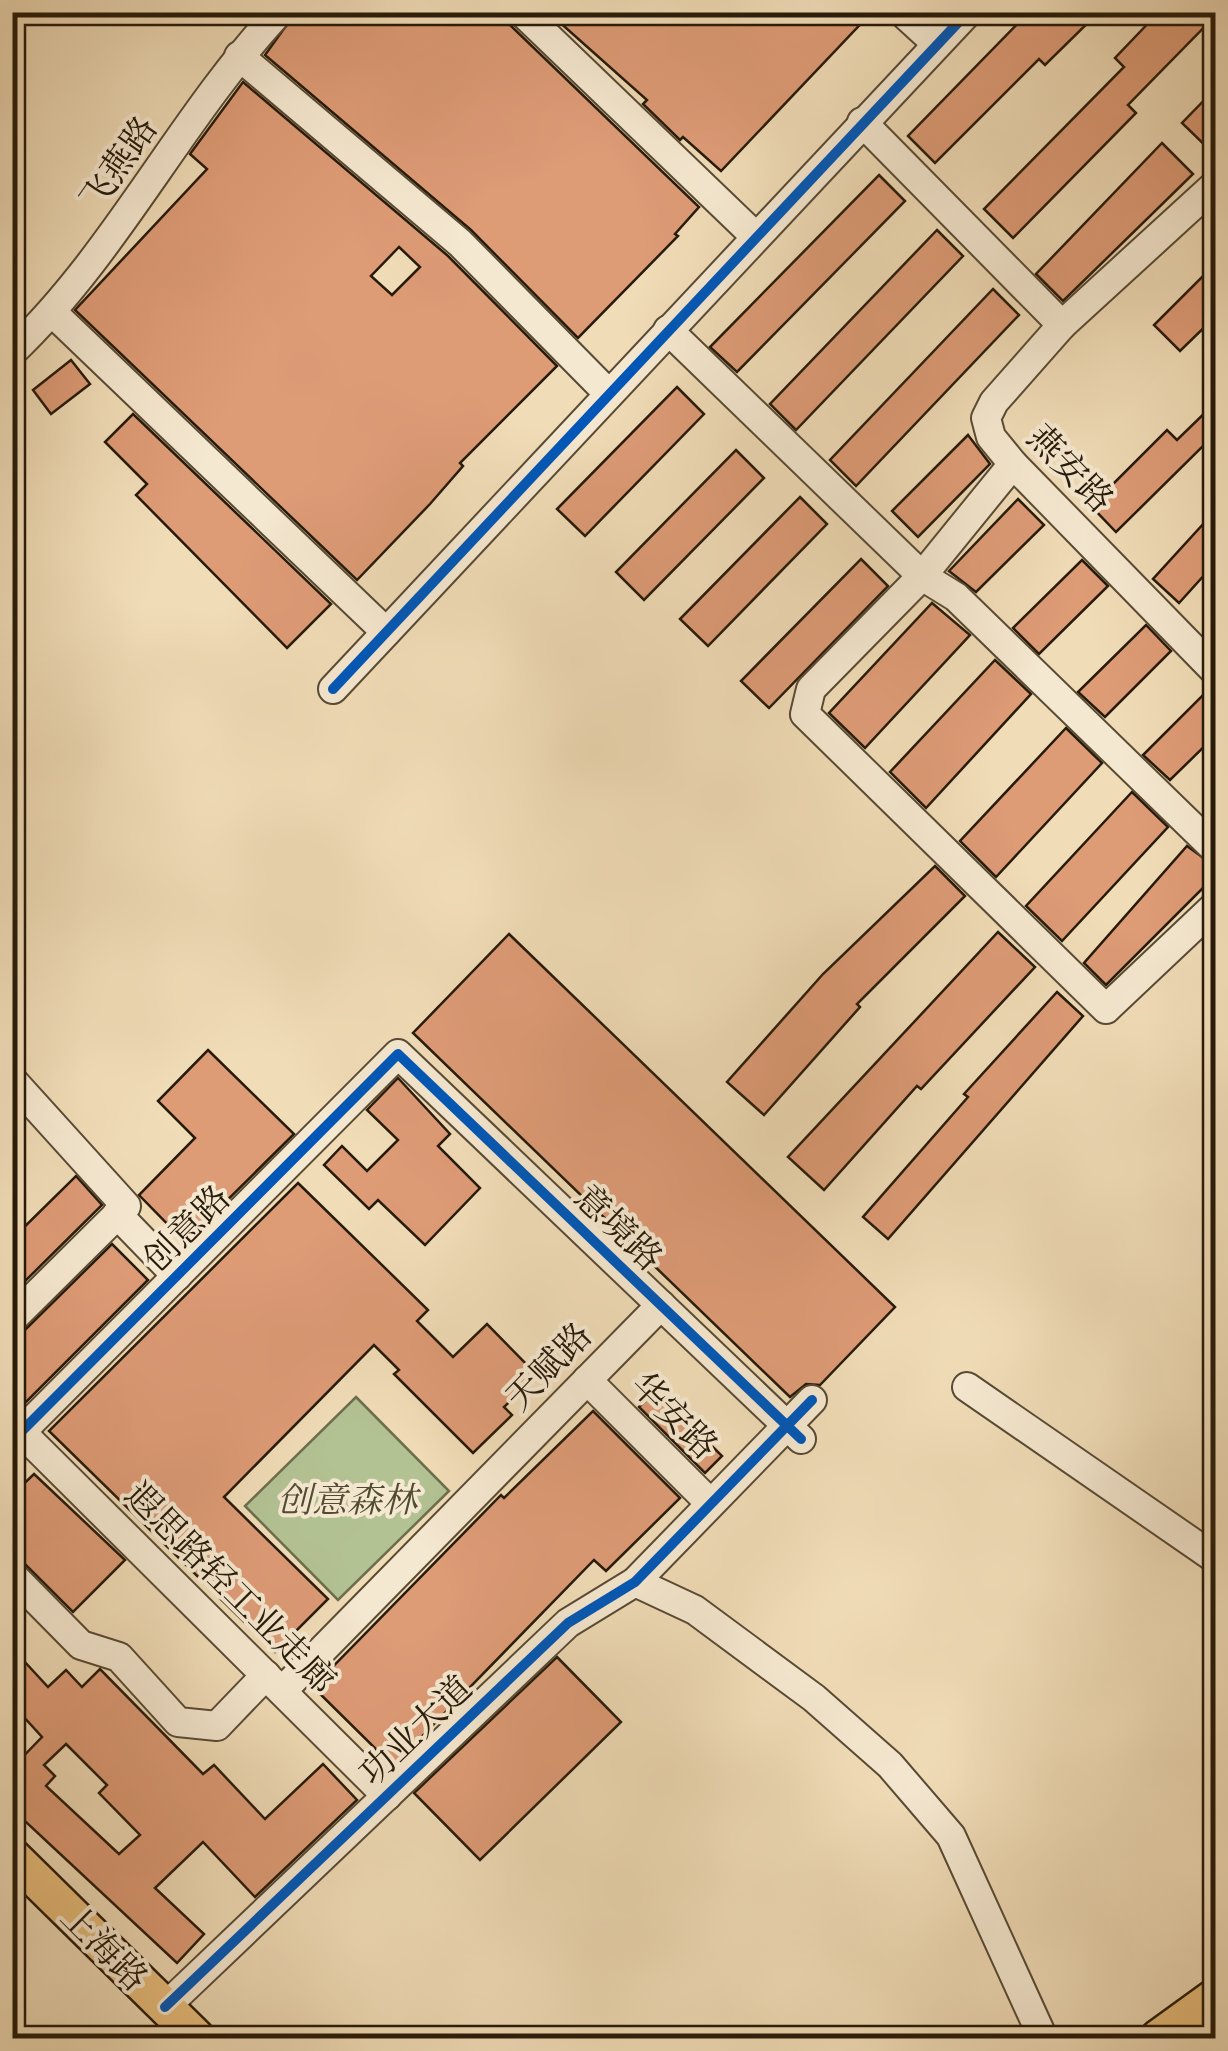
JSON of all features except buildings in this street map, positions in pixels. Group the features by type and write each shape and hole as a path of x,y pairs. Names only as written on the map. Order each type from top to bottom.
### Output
{"main road":[{"name":"上海路","path":"12,1856 168,2023"},
{"name":"上海路","path":"12,1882 168,2023 197,2038"},
{"path":"1158,2038 1216,1996"},
{"path":"1194,2038 1216,2022"}],"street":[{"name":"飞燕路","path":"12,352 53,313 239,56 279,12"},
{"path":"522,12 756,236"},
{"path":"902,12 937,44"},
{"path":"333,689 968,12"},
{"path":"239,56 460,244 609,394"},
{"path":"862,122 1062,325"},
{"name":"燕安路","path":"1216,184 1062,325 994,402 986,418 991,437 1013,464 1216,672"},
{"path":"53,313 386,632"},
{"path":"668,330 922,576 956,597 1216,850"},
{"path":"1013,464 922,576 811,689 805,714 1106,1009 1216,906"},
{"name":"创意路","path":"17,1437 398,1054"},
{"name":"意境路","path":"398,1054 794,1432"},
{"path":"12,1080 126,1206 12,1319"},
{"path":"117,1214 177,1276"},
{"name":"天赋路","path":"12,1575 81,1645 118,1657 178,1722 217,1726 274,1683 489,1480 661,1305"},
{"name":"华安路","path":"587,1380 710,1503"},
{"path":"967,1387 1216,1559"},
{"name":"功业大道","path":"168,2023 387,1796 568,1623 635,1582 710,1503 794,1432 812,1400"},
{"name":"遐思路轻工业走廊","path":"17,1437 387,1796"},
{"path":"635,1582 695,1610 814,1698 890,1765 951,1836 1043,2038"}],"green space":[{"name":"创意森林","path":"356,1397 449,1491 338,1600 245,1506"}],"cycle path":[{"path":"333,689 968,12"},
{"path":"12,1441 398,1054 801,1439"},
{"path":"165,2007 568,1623 635,1582 812,1400"}]}
